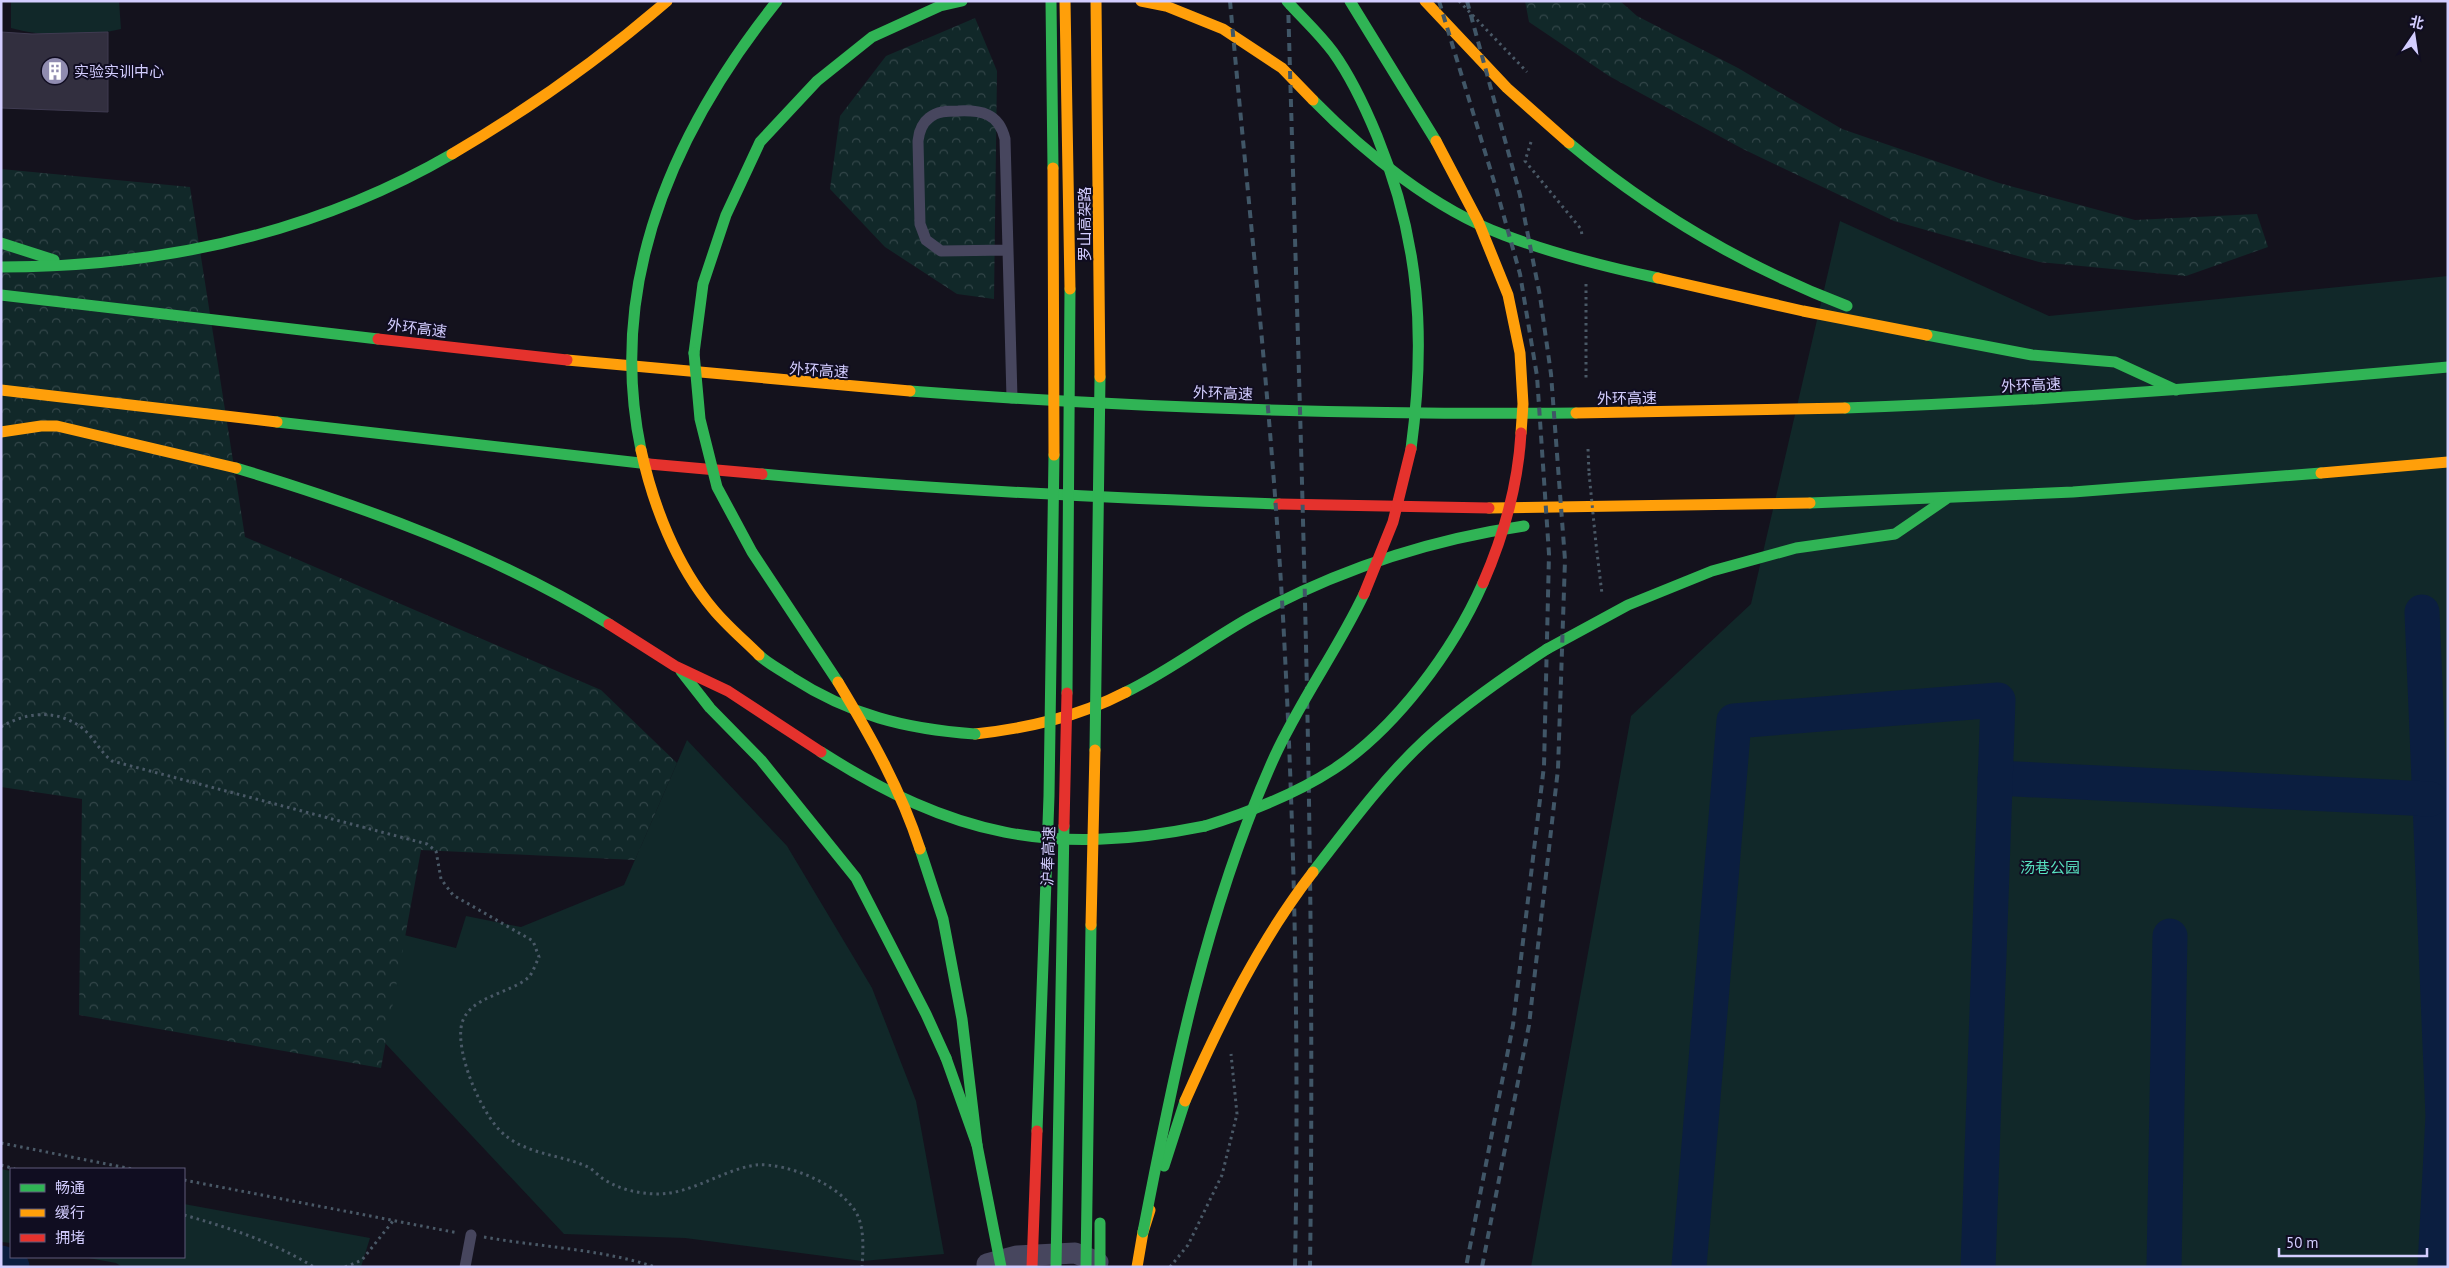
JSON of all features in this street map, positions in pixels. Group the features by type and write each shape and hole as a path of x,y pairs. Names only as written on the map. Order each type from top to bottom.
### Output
{"main road":[{"path":"1,267 72,266 132,261 242,239 304,221 367,196 425,168 482,135 544,95 643,22 667,1"},
{"path":"643,22 679,1"},
{"path":"776,1 735,55 696,118 662,193 650,232 635,305 631,376 638,446 647,482 667,538 689,577 712,608 739,637 764,659 823,697 858,712 902,725 975,734 1017,730 1053,721 1117,698 1250,618 1301,592 1358,568 1414,549 1461,536 1539,524"},
{"path":"962,1 940,6 872,37 817,81 760,142 726,215 703,284 694,352 700,419 717,488 752,552 822,655 865,727 911,821 943,918 962,1019 976,1145 1001,1267"},
{"path":"1032,1267 1049,807 1053,547 1055,235 1051,1"},
{"name":"罗山高架路","path":"1065,1 1070,232 1070,446"},
{"name":"罗山高架路","path":"1086,1267 1087,1056 1095,795 1100,446 1100,233 1096,1"},
{"path":"1108,1 1109,60"},
{"path":"1141,1 1166,6 1223,29 1282,68 1326,113 1384,164 1447,207 1503,235 1569,256 1691,286 2032,355 2115,362 2177,391"},
{"path":"1137,1267 1168,1096 1185,1026 1225,890 1274,760 1366,590 1396,514 1413,436 1421,360 1418,290 1404,212 1378,131 1338,58 1287,1"},
{"path":"1,432 48,425 127,441 215,462 312,491 406,525 486,558 557,594 678,668 724,688 871,783 902,800 934,813 1013,835 1055,840 1092,841 1167,835 1205,826 1255,810 1296,792 1336,767 1375,736 1408,701 1447,652 1479,597 1498,550 1516,482 1524,419 1521,358 1510,299 1482,230 1460,187 1350,1"},
{"path":"1425,1 1519,100 1578,150 1642,198 1692,231 1741,260 1835,302 1951,339"},
{"path":"1,243 72,266"},
{"name":"外环高速","path":"1,295 614,366 782,382 1012,398 1287,410 1624,414 1961,404 2177,391 2448,368"},
{"path":"1110,505 1112,325"},
{"path":"1,392 17,404"},
{"path":"1,392 605,460 944,489 1285,505 1581,508 1786,505 1946,499 2174,486 2448,462"},
{"path":"33,415 48,425"},
{"name":"沪奉高速","path":"1056,1267 1057,1052 1069,572 1070,446"},
{"path":"1143,1232 1185,1101 1217,1028 1282,912 1357,815 1424,741 1493,684 1546,649 1628,605 1712,571 1796,548 1896,534 1946,499"},
{"path":"1565,517 1581,508"},
{"path":"1100,1168 1099,1059 1109,625"},
{"path":"678,668 710,708 761,760 856,878 926,1014 946,1058 976,1145"},
{"path":"1100,1207 1100,1267"}],"street":[{"path":"988,1267 987,1262 1017,1256 1075,1253 1110,1267"}],"lane":[{"path":"1008,250 941,251 926,240 920,224 918,142 919,132 929,117 946,111 974,110 992,115 998,122 1004,139 1008,250 1012,398"},
{"path":"465,1267 471,1235"}],"path":[{"path":"1532,138 1525,161 1580,230 1583,238"},
{"path":"1586,282 1586,378"},
{"path":"1588,449 1602,596 1598,602"},
{"path":"1,727 16,718 42,713 63,718 82,728 104,755 112,761 427,844 436,851 441,879 452,895 533,941 539,957 530,976 511,990 474,1005 463,1022 461,1046 468,1074 491,1119 504,1136 526,1147 590,1168 602,1178 624,1190 676,1194 739,1170 773,1164 819,1180 846,1199 860,1220 863,1250 862,1267"},
{"path":"1170,1267 1188,1245 1222,1174 1237,1114 1231,1052"},
{"path":"1,1143 127,1168"},
{"path":"185,1180 471,1235 540,1247 625,1257 655,1267"},
{"path":"185,1215 238,1230 287,1251 314,1267"},
{"path":"345,1267 362,1260 393,1221"}],"green space":[{"path":"11,1 119,1 121,29 109,32 66,35 36,33 11,28"},
{"path":"1525,1 1620,1 1637,16 1738,68 1842,129 1999,183 2135,220 2257,214 2268,247 2186,276 2039,262 1894,221 1743,149 1609,76 1529,22"},
{"path":"975,18 997,71 994,299 957,294 885,247 830,189 840,116 886,56"},
{"path":"1,169 190,187 245,537 601,690 677,763 635,860 421,850 381,1068 79,1015 82,799 1,787"},
{"name":"汤巷公园","path":"1840,221 2049,316 2448,276 2448,1267 1531,1267 1631,716 1751,604"},
{"path":"687,740 787,846 872,988 916,1101 944,1254 862,1261 685,1238 564,1234 385,1043 404,935 456,948 466,916 521,927 624,885"},
{"path":"1,1169 10,1171 10,1243 1,1242"},
{"path":"185,1204 370,1238 361,1267 122,1267 116,1263 88,1258 185,1258"}],"building":[{"name":"实验实训中心","path":"1,32 32,34 108,32 108,112 1,108"}],"waterway":[{"path":"2422,612 2443,1116 2435,1267"},
{"path":"1689,1267 1734,721 1998,700 1978,1267"},
{"path":"1995,778 2430,799"},
{"path":"2164,1267 2170,936"},
{"path":"1,1263 12,1267"}],"railway":[{"path":"1230,1 1274,477 1284,636 1295,951 1297,1109 1295,1267"},
{"path":"1288,1 1309,792 1311,951 1310,1267"},
{"path":"1439,1 1520,274 1537,376 1549,554 1544,766 1513,1025 1466,1267"},
{"path":"1467,1 1520,195 1540,296 1551,374 1565,560 1558,769 1529,1025 1482,1267"}],"traffic: fast":[{"path":"641,450 633,388 633,327 641,268 657,211 679,155 707,102 740,50 777,1"},
{"path":"694,353 703,284 726,215 760,142 817,81 872,37 940,6 962,1"},
{"path":"1051,1 1053,168"},
{"path":"1287,1 1328,45 1352,82 1377,136 1403,213 1416,290 1418,328 1416,408 1411,449"},
{"path":"1350,1 1436,141"},
{"path":"1313,100 1355,140 1402,178 1427,195 1478,224 1523,242 1561,254 1658,278"},
{"path":"1569,143 1634,193 1701,236 1772,274 1847,306"},
{"path":"1,267 119,261 177,252 234,240 290,225 346,205 399,182 452,154"},
{"path":"1,243 54,260"},
{"path":"1067,693 1070,289"},
{"path":"1,295 378,339"},
{"path":"1927,335 2032,355 2115,362 2176,390"},
{"path":"694,353 700,419 717,487 752,552 838,682"},
{"path":"1845,408 2147,392 2448,367"},
{"path":"1095,750 1100,377"},
{"path":"910,391 1076,402 1243,409 1410,413 1576,413"},
{"path":"277,422 649,464"},
{"path":"1037,1131 1049,796 1054,455"},
{"path":"236,468 332,499 427,534 520,575 609,624"},
{"path":"1810,503 2073,492 2321,473"},
{"path":"762,474 1020,493 1279,504"},
{"path":"1547,649 1628,605 1712,571 1796,548 1895,534 1946,499"},
{"path":"1126,692 1249,618 1282,601 1348,572 1417,549 1488,532 1524,526"},
{"path":"1205,826 1255,809 1287,795 1334,769 1357,752 1400,710 1439,661 1471,609 1483,583"},
{"path":"1143,1232 1167,1111 1194,992 1229,874 1249,817 1283,739 1364,594"},
{"path":"1313,872 1380,787 1425,740 1484,692 1547,649"},
{"path":"759,655 770,664 813,690 857,710 902,724 949,732 975,734"},
{"path":"681,671 710,708 761,760 856,878 926,1014 946,1058"},
{"path":"821,752 869,781 915,803 960,821 1005,832 1051,838 1099,839 1150,835 1205,826"},
{"path":"1056,1267 1064,826"},
{"path":"920,849 943,919 962,1019 977,1145"},
{"path":"1086,1267 1091,925"},
{"path":"946,1058 977,1145 1001,1267"},
{"path":"1164,1166 1185,1101"},
{"path":"1100,1223 1100,1267"}],"traffic: slow":[{"path":"452,154 508,120 590,63 667,1"},
{"path":"1065,1 1070,289"},
{"path":"1096,1 1100,377"},
{"path":"1141,1 1166,6 1223,29 1282,68 1313,100"},
{"path":"1425,1 1507,88 1569,143"},
{"path":"1436,141 1478,221 1508,295 1520,353 1523,404 1521,433"},
{"path":"1053,168 1054,455"},
{"path":"1658,278 1803,311 1927,335"},
{"path":"567,360 910,391"},
{"path":"1,390 277,422"},
{"path":"1576,413 1845,408"},
{"path":"1,432 41,426 57,426 236,468"},
{"path":"641,450 659,513 677,554 700,592 718,615 759,655"},
{"path":"2321,473 2448,462"},
{"path":"1489,508 1810,503"},
{"path":"838,682 884,763 904,805 920,849"},
{"path":"975,734 1033,725 1071,715 1126,692"},
{"path":"1091,925 1095,750"},
{"path":"1185,1101 1242,982 1275,926 1313,872"},
{"path":"1137,1267 1143,1232 1150,1210"}],"traffic: jam":[{"path":"378,339 567,360"},
{"path":"1483,583 1509,510 1517,472 1521,433"},
{"path":"1364,594 1393,522 1411,449"},
{"path":"649,464 762,474"},
{"path":"1279,504 1489,508"},
{"path":"609,624 675,666 728,691 821,752"},
{"path":"1064,826 1067,693"},
{"path":"1032,1267 1037,1131"}],"place":[{"name":"实验实训中心","path":"55,71"}]}
